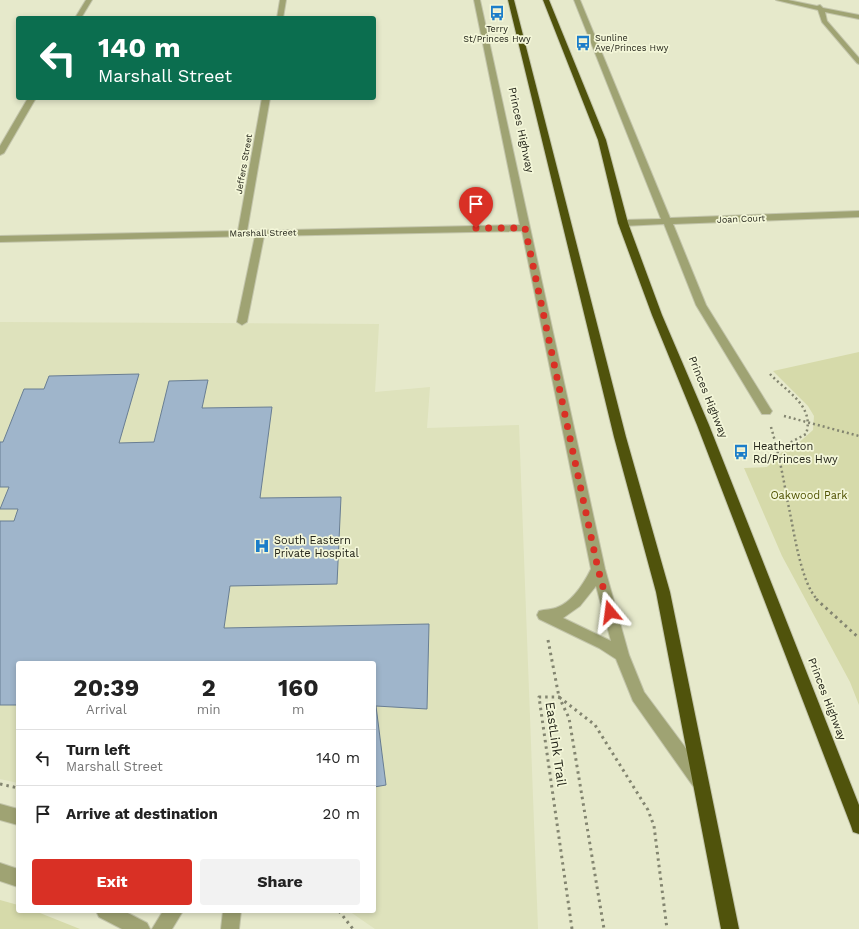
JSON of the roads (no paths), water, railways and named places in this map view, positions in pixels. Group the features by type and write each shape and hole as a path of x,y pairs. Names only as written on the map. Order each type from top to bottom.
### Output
{"highway":[{"name":"Princes Highway","path":"511,0 620,437 663,592 730,929"},
{"name":"Princes Highway","path":"546,0 602,140 623,223 657,315 708,440 859,826"}],"street":[{"path":"79,16 89,0"},
{"path":"280,16 283,0"},
{"name":"Princes Highway","path":"478,0 598,569 622,655 638,696 702,784"},
{"path":"578,0 701,305 766,412"},
{"path":"779,0 801,2 859,16"},
{"path":"820,7 824,21 859,62"},
{"path":"0,153 31,100"},
{"name":"Jeffers Street","path":"242,234 266,100"},
{"name":"Joan Court","path":"623,223 859,214"},
{"name":"Marshall Street","path":"0,239 525,228"},
{"path":"242,322 260,234"},
{"path":"598,569 591,583 570,607 557,614 544,615 604,644 622,655"},
{"path":"0,812 16,816"},
{"path":"0,872 16,877"},
{"path":"109,913 141,929"},
{"path":"161,929 173,913"},
{"path":"230,929 232,913"}],"place":[{"name":"Terry St/Princes Hwy","path":"497,13"},
{"name":"Sunline Ave/Princes Hwy","path":"583,43"},
{"name":"Heatherton Rd/Princes Hwy","path":"741,452"},
{"name":"South Eastern Private Hospital","path":"262,546"}],"park label":[{"name":"Oakwood Park","path":"809,495"}]}
